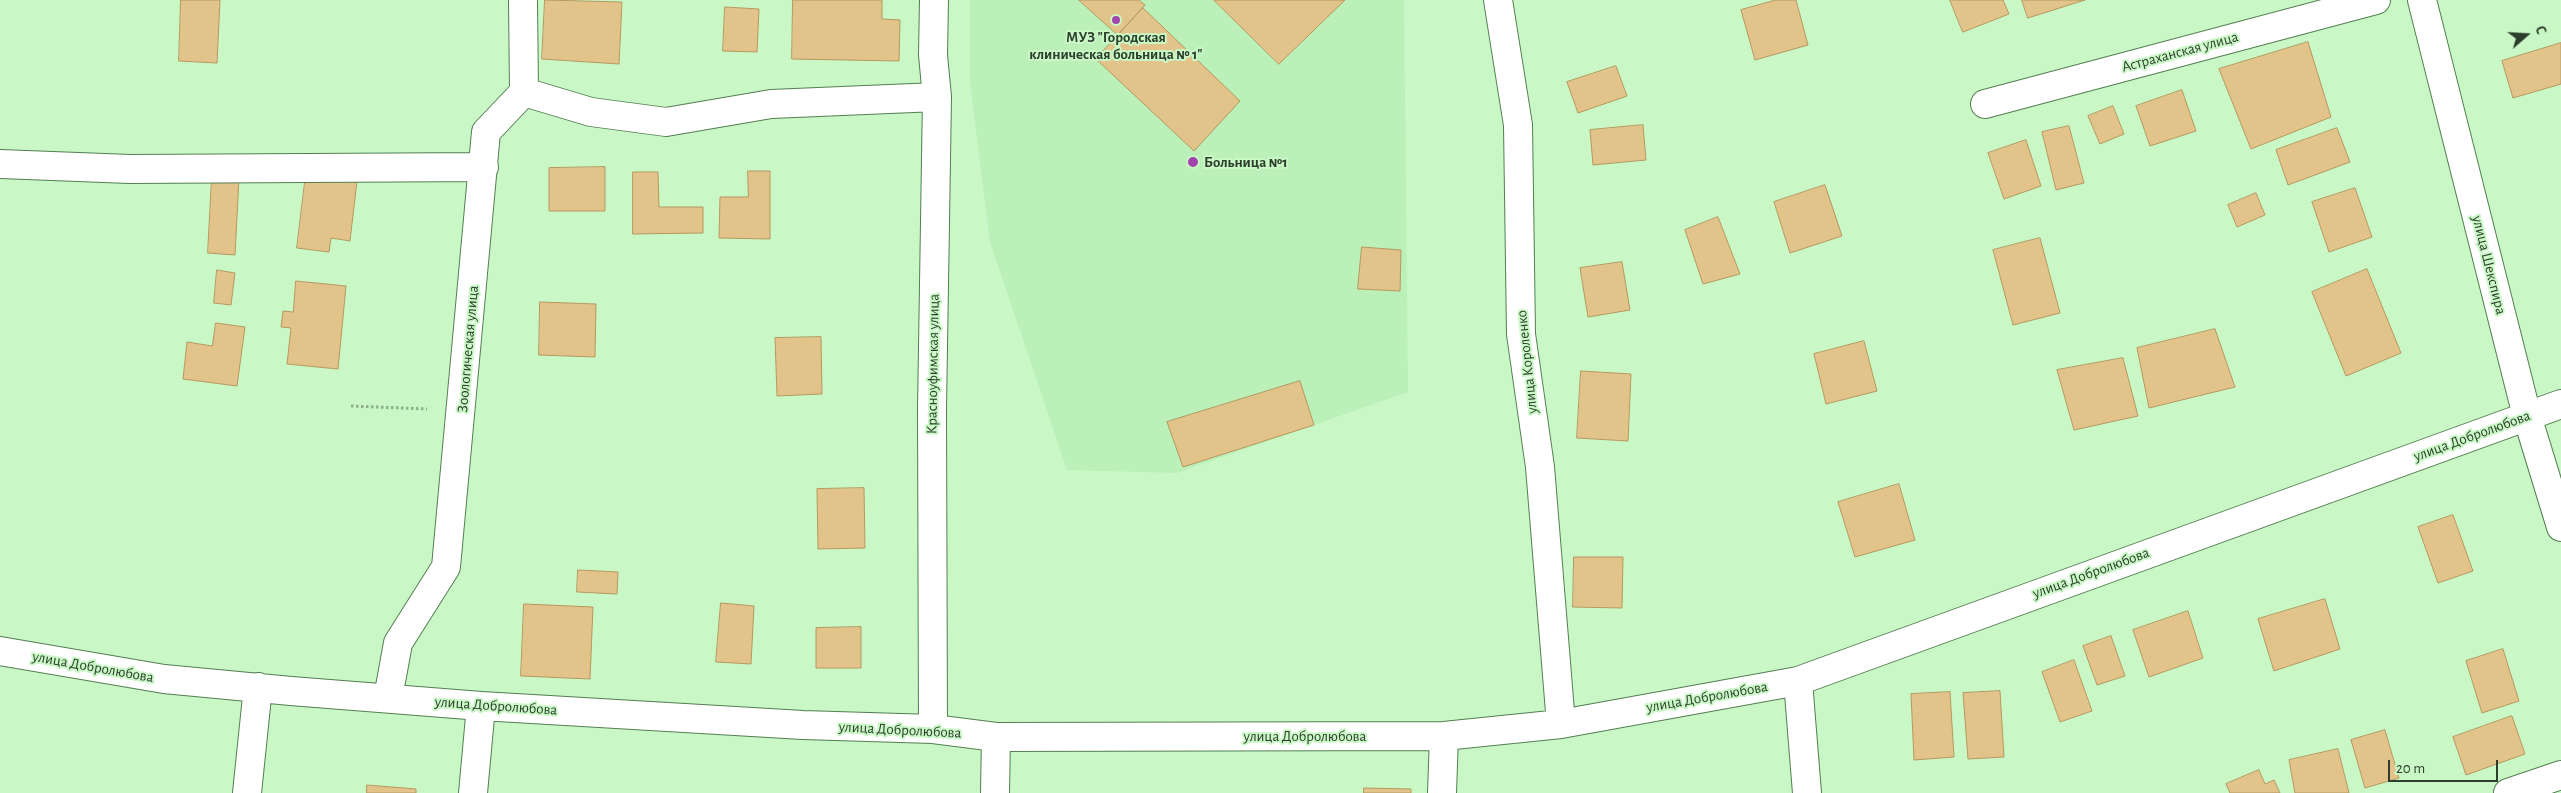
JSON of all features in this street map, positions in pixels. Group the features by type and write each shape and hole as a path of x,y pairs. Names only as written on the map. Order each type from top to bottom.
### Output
{"street":[{"path":"523,0 524,92 591,112 666,122 771,104 937,97"},
{"name":"Красноуфимская улица","path":"933,729 932,408 937,97 933,55 934,0"},
{"name":"улица Короленко","path":"1498,0 1518,125 1521,334 1540,467 1561,724"},
{"name":"Астраханская улица","path":"1985,104 2376,0"},
{"name":"улица Шекспира","path":"2422,0 2527,416 2561,528"},
{"name":"Зоологическая улица","path":"388,698 398,643 446,567 462,410 486,132 524,92"},
{"path":"0,164 130,169 484,168"},
{"name":"улица Добролюбова","path":"0,651 164,678 258,687 481,706 803,725 933,729 996,737 1444,736 1561,724 1798,681 2561,404"},
{"path":"1798,681 1807,793"},
{"path":"248,793 258,687"},
{"path":"474,793 481,706"},
{"path":"1442,793 1444,736"},
{"path":"995,793 996,737"},
{"path":"2508,793 2561,775"}],"path":[{"path":"351,406 462,410"}],"shaded area":[{"name":"Больница №1","path":"970,0 1404,0 1408,392 1177,473 1067,470 990,242 970,82"}],"building":[{"path":"181,0 220,0 217,63 179,61"},
{"path":"545,0 622,2 619,64 542,59"},
{"path":"793,0 882,0 882,19 900,20 899,61 792,59"},
{"name":"МУЗ \"Городская клиническая больница № 1\"","path":"1079,0 1139,0 1145,5 1118,35"},
{"path":"1214,0 1345,0 1279,64"},
{"path":"1776,0 1796,0 1808,45 1755,60 1741,10"},
{"path":"1950,0 2003,0 2009,14 1963,32"},
{"path":"2022,0 2085,0 2028,18"},
{"path":"725,7 759,9 757,52 723,51"},
{"path":"1143,8 1240,101 1194,151 1096,59"},
{"path":"2308,42 2331,117 2251,149 2219,69"},
{"path":"2561,43 2561,84 2513,98 2502,61"},
{"path":"1616,66 1627,96 1578,113 1567,82"},
{"path":"2182,90 2196,131 2150,146 2136,106"},
{"path":"2113,106 2124,134 2100,144 2088,116"},
{"path":"1643,125 1646,160 1593,165 1590,130"},
{"path":"2069,126 2084,183 2056,190 2042,132"},
{"path":"2337,128 2350,162 2288,185 2276,150"},
{"path":"2026,140 2041,186 2004,199 1988,153"},
{"path":"605,167 605,211 549,211 549,168"},
{"path":"748,171 770,171 770,239 719,238 720,197 748,197"},
{"path":"633,172 658,172 659,207 703,207 703,233 633,234"},
{"path":"306,174 357,181 350,241 331,238 329,252 297,248"},
{"path":"212,177 239,178 235,255 208,253"},
{"path":"1825,185 1842,236 1790,253 1774,202"},
{"path":"2355,188 2372,237 2329,252 2312,202"},
{"path":"2256,193 2265,215 2237,227 2228,205"},
{"path":"1718,217 1740,274 1703,284 1685,230"},
{"path":"2040,238 2060,313 2013,325 1993,250"},
{"path":"1362,247 1401,250 1400,291 1358,289"},
{"path":"1622,262 1630,310 1588,317 1580,268"},
{"path":"2367,269 2401,353 2346,376 2312,292"},
{"path":"217,270 235,273 231,305 214,303"},
{"path":"296,281 346,286 338,369 287,364 291,328 281,327 283,311 293,312"},
{"path":"540,302 596,304 595,357 539,355"},
{"path":"216,323 245,327 237,386 183,379 187,342 212,346"},
{"path":"2215,329 2235,387 2149,408 2137,348"},
{"path":"821,337 822,394 777,396 775,338"},
{"path":"1864,341 1877,391 1826,404 1814,354"},
{"path":"2123,358 2138,416 2074,430 2057,370"},
{"path":"1581,371 1631,374 1628,441 1577,438"},
{"path":"1300,381 1314,425 1183,467 1167,422"},
{"path":"1899,484 1915,540 1855,557 1838,502"},
{"path":"864,488 865,548 818,549 817,489"},
{"path":"2453,515 2473,571 2438,583 2418,527"},
{"path":"1574,557 1623,557 1622,608 1573,607"},
{"path":"578,570 618,572 617,594 577,592"},
{"path":"2325,599 2340,649 2274,671 2258,619"},
{"path":"721,603 754,606 751,664 716,662"},
{"path":"524,604 593,607 590,679 521,676"},
{"path":"2188,611 2203,658 2149,677 2133,630"},
{"path":"861,627 861,668 816,668 816,628"},
{"path":"2111,636 2125,676 2097,685 2083,646"},
{"path":"2503,649 2519,701 2482,713 2466,661"},
{"path":"2074,660 2092,711 2060,722 2042,672"},
{"path":"2000,691 2004,757 1968,759 1963,693"},
{"path":"1950,692 1954,757 1914,760 1911,694"},
{"path":"2512,716 2525,754 2466,775 2453,737"},
{"path":"2385,730 2399,778 2365,788 2351,740"},
{"path":"2338,749 2349,793 2295,793 2289,760"},
{"path":"2259,770 2265,784 2274,780 2280,793 2230,793 2226,784"},
{"path":"367,785 416,789 416,793 367,793"},
{"path":"1364,788 1411,789 1411,793 1364,793"}],"place":[{"name":"МУЗ \"Городская клиническая больница № 1\"","path":"1116,20"},
{"name":"Больница №1","path":"1193,162"}]}
